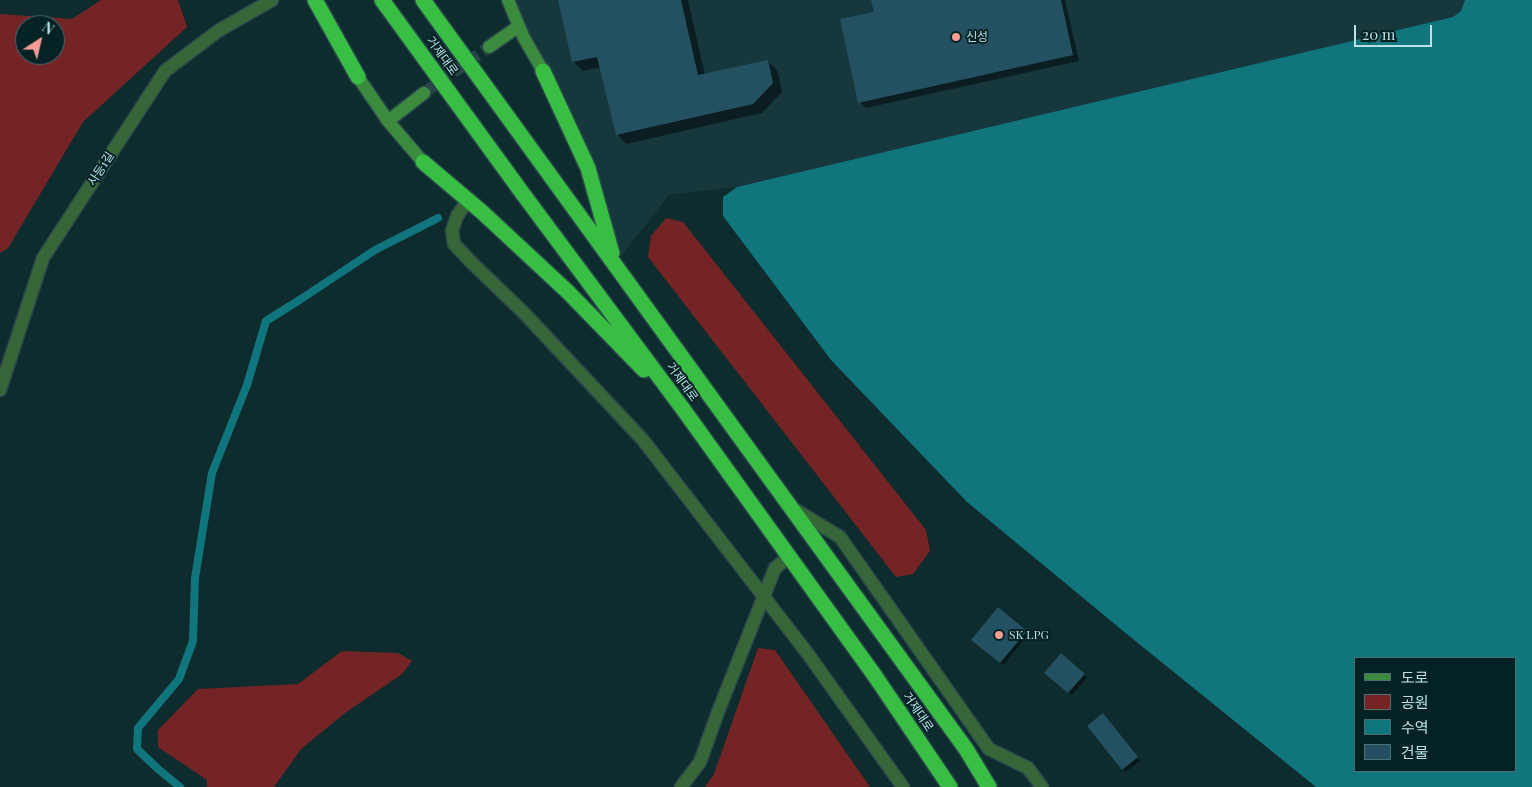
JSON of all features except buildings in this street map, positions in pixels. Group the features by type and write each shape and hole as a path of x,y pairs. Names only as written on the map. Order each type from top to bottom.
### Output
{"highway":[{"path":"315,0 358,77"},
{"name":"거제대로","path":"382,0 683,409 875,676 950,787"},
{"name":"거제대로","path":"423,0 966,749 989,787"},
{"path":"543,71 588,168 615,264"},
{"path":"423,162 468,200 568,292 683,409"}],"street":[{"name":"사등1길","path":"0,390 43,258 165,71 218,31 272,0"},
{"path":"508,0 524,38 543,71"},
{"path":"489,47 519,26"},
{"path":"358,77 388,121 423,162"},
{"path":"388,121 424,93"},
{"path":"468,200 457,216 452,231 454,244 472,264 524,313 643,440 808,654 903,787"},
{"path":"791,507 840,537 989,749 1028,768 1042,787"},
{"path":"681,787 700,762 775,568 789,557"}],"shaded area":[{"path":"508,0 1465,0 1461,11 1453,17 737,187 669,195 615,264 588,168"}],"green space":[{"path":"101,0 178,0 187,27 83,122 8,248 0,253 0,14 15,15 15,65 65,65 65,19 72,19"},
{"path":"666,218 683,222 926,530 930,551 913,574 896,577 648,257 651,236"},
{"path":"758,648 775,650 870,787 705,787 714,774"},
{"path":"342,651 398,653 412,661 402,674 345,713 301,749 274,787 207,787 207,780 158,747 158,730 198,689 298,684"}],"water":[{"path":"1465,0 1532,0 1532,787 1316,787 967,502 831,360 723,216 723,197 737,187 1453,17 1461,11"}],"waterway":[{"path":"180,787 137,749 138,728 179,679 193,641 195,578 212,473 247,385 266,321 375,250 438,218"}],"tunnel":[{"path":"424,93 489,47"}],"place":[{"name":"신성","path":"956,37"},
{"name":"SK LPG","path":"999,635"}]}
